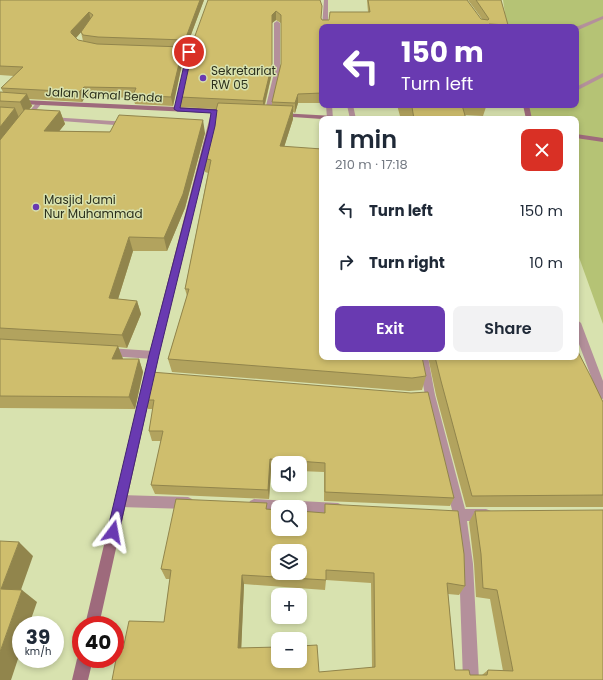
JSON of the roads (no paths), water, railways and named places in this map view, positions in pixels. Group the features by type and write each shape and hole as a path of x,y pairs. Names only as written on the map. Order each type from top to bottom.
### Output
{"street":[{"path":"326,0 326,24"},
{"path":"579,28 603,17"},
{"path":"267,114 277,73 277,23"},
{"path":"177,109 189,52 195,38"},
{"path":"166,52 189,52"},
{"path":"579,87 603,75"},
{"name":"Jalan Kamal Benda","path":"0,101 37,105 177,109 211,123 230,112"},
{"path":"27,118 37,105"},
{"path":"260,114 319,117"},
{"path":"44,118 139,125"},
{"path":"94,616 120,501 153,376 154,355 211,123"},
{"path":"579,136 603,140"},
{"path":"579,331 603,395"},
{"path":"100,352 154,355"},
{"path":"424,360 430,395 460,515 466,564 471,680"},
{"path":"416,396 430,395"},
{"path":"120,501 198,504"},
{"path":"246,505 271,506"},
{"path":"307,507 353,510"},
{"path":"445,514 500,515"},
{"path":"80,680 83,668"}],"place":[{"name":"Sekretariat RW 05","path":"203,78"},
{"name":"Masjid Jami Nur Muhammad","path":"36,207"}]}
